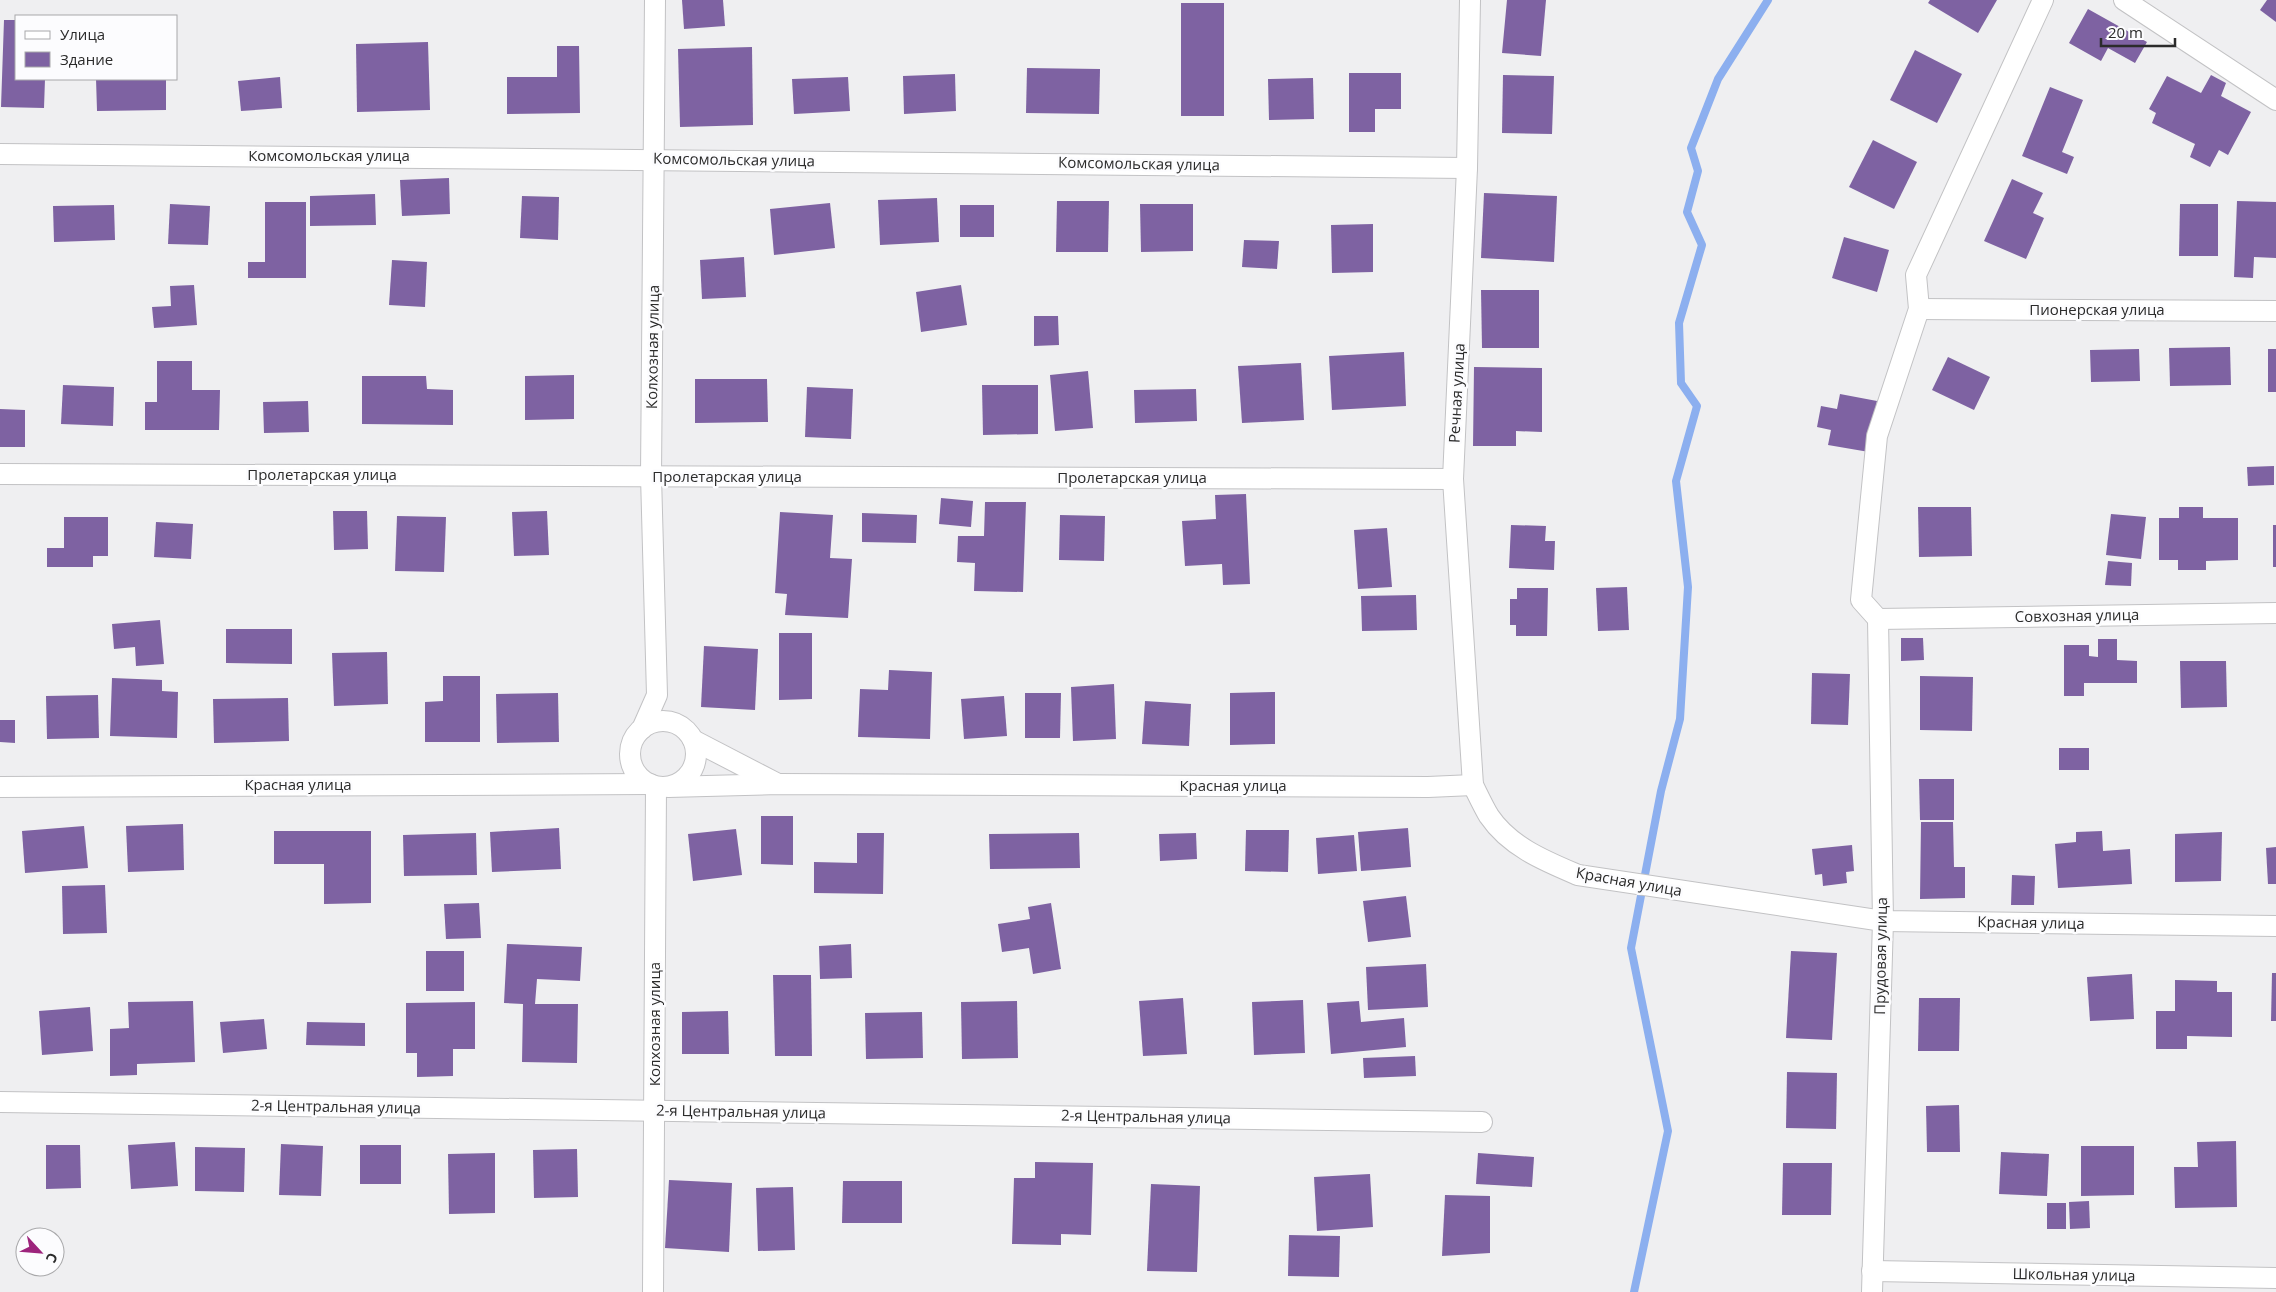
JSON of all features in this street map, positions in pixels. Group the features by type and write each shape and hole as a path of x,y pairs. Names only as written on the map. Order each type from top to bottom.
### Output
{"street":[{"name":"Колхозная улица","path":"642,730 657,694 652,476 655,0"},
{"name":"Речная улица","path":"1470,0 1467,168 1453,479 1473,785"},
{"path":"1878,619 1860,600 1877,436 1919,309 1916,275 2042,0"},
{"path":"2124,0 2276,100"},
{"name":"Комсомольская улица","path":"0,154 1467,168"},
{"name":"Пионерская улица","path":"1919,309 2276,311"},
{"name":"Пролетарская улица","path":"0,474 1453,479"},
{"name":"Совхозная улица","path":"1878,619 2276,613"},
{"name":"Прудовая улица","path":"1872,1292 1883,921 1878,619"},
{"path":"657,694 676,724"},
{"path":"664,721 676,724 686,730 693,740 696,758 689,775 680,783 658,786 636,774 631,762 630,750 634,739 652,723 664,721"},
{"name":"Красная улица","path":"693,740 778,784"},
{"name":"Красная улица","path":"596,783 617,775 631,762"},
{"name":"Красная улица","path":"0,787 596,783 658,786 778,784 1428,788 1473,785 1489,817 1512,840 1538,858 1578,875 1883,921 2276,926"},
{"name":"Колхозная улица","path":"653,1292 658,786"},
{"name":"2-я Центральная улица","path":"0,1102 1482,1122"},
{"name":"Школьная улица","path":"1872,1271 2276,1278"}],"building":[{"path":"682,0 723,0 725,26 684,29"},
{"path":"1507,0 1546,0 1541,56 1502,53"},
{"path":"1930,0 1997,0 1978,33 1928,3"},
{"path":"2267,0 2276,0 2276,22 2260,10"},
{"path":"1181,3 1224,3 1224,116 1181,116"},
{"path":"2088,9 2147,42 2135,63 2108,48 2101,61 2069,43"},
{"path":"4,20 15,20 15,80 45,80 44,108 1,107"},
{"path":"428,42 430,110 357,112 356,44"},
{"path":"557,46 579,46 580,113 507,114 507,77 557,77"},
{"path":"752,47 753,125 680,127 678,49"},
{"path":"1915,50 1962,74 1937,123 1890,100"},
{"path":"1027,68 1100,69 1099,114 1026,113"},
{"path":"1349,73 1401,73 1401,109 1375,109 1375,132 1349,132"},
{"path":"955,74 956,111 904,114 903,76"},
{"path":"1503,75 1554,76 1552,134 1502,133"},
{"path":"2211,75 2226,83 2221,96 2251,112 2228,155 2219,150 2210,167 2190,157 2195,144 2152,123 2156,113 2149,109 2167,76 2201,93"},
{"path":"280,77 282,108 241,111 238,81"},
{"path":"848,77 850,111 794,114 792,79"},
{"path":"1313,78 1314,119 1269,120 1268,79"},
{"path":"96,80 166,80 166,110 97,111"},
{"path":"2050,87 2083,100 2062,152 2074,157 2067,174 2022,156"},
{"path":"1873,140 1917,162 1894,209 1849,187"},
{"path":"449,178 450,214 402,216 400,180"},
{"path":"2012,179 2043,193 2033,213 2044,218 2026,259 1984,241"},
{"path":"1484,193 1557,196 1554,262 1481,258"},
{"path":"375,194 376,225 310,226 310,196"},
{"path":"522,196 559,197 558,240 520,238"},
{"path":"937,198 939,242 880,245 878,200"},
{"path":"1057,201 1109,201 1108,252 1056,252"},
{"path":"2237,201 2276,202 2276,258 2254,257 2253,278 2234,277"},
{"path":"265,202 306,202 306,278 248,278 248,262 265,262"},
{"path":"830,203 835,248 774,255 770,209"},
{"path":"170,204 210,206 208,245 168,244"},
{"path":"1140,204 1193,204 1193,251 1141,252"},
{"path":"2180,204 2218,204 2218,256 2179,256"},
{"path":"114,205 115,240 54,242 53,206"},
{"path":"960,205 994,205 994,237 960,237"},
{"path":"1373,224 1373,272 1332,273 1331,225"},
{"path":"1844,237 1889,250 1877,292 1832,278"},
{"path":"1244,240 1279,241 1277,269 1242,267"},
{"path":"744,257 746,297 702,299 700,260"},
{"path":"392,260 427,262 425,307 389,305"},
{"path":"194,285 197,325 154,328 152,307 171,306 170,286"},
{"path":"961,285 967,325 921,332 916,292"},
{"path":"1481,290 1539,290 1539,348 1482,348"},
{"path":"1034,316 1058,316 1059,345 1034,346"},
{"path":"2230,347 2231,385 2170,386 2169,348"},
{"path":"2139,349 2140,381 2091,382 2090,350"},
{"path":"2268,349 2276,349 2276,392 2268,392"},
{"path":"1404,352 1406,406 1332,410 1329,356"},
{"path":"1948,357 1990,377 1974,410 1932,390"},
{"path":"157,361 192,361 192,390 220,390 219,430 145,430 145,402 157,402"},
{"path":"1301,363 1304,420 1242,423 1238,366"},
{"path":"1474,367 1542,368 1542,432 1516,431 1516,446 1473,446"},
{"path":"1088,371 1093,428 1055,431 1050,375"},
{"path":"574,375 574,419 525,420 525,376"},
{"path":"362,376 426,376 427,389 453,390 453,425 362,424"},
{"path":"695,379 767,379 768,422 695,423"},
{"path":"63,385 114,387 113,426 61,424"},
{"path":"982,385 1038,385 1038,434 983,435"},
{"path":"807,387 853,389 851,439 805,437"},
{"path":"1196,389 1197,421 1135,423 1134,390"},
{"path":"1840,394 1877,401 1869,452 1828,445 1831,430 1817,427 1821,406 1837,409"},
{"path":"308,401 309,432 264,433 263,402"},
{"path":"0,409 25,410 25,447 0,447"},
{"path":"2274,466 2274,485 2248,486 2247,467"},
{"path":"1246,494 1250,584 1223,585 1222,564 1185,566 1182,521 1216,519 1215,495"},
{"path":"941,498 973,501 971,527 939,524"},
{"path":"985,502 1026,502 1023,592 974,591 975,563 957,562 958,536 984,536"},
{"path":"1918,507 1971,507 1972,556 1919,557"},
{"path":"2179,507 2203,507 2203,518 2238,518 2238,560 2206,561 2206,570 2178,570 2178,560 2159,560 2159,518 2179,518"},
{"path":"333,511 367,511 368,549 334,550"},
{"path":"547,511 549,555 514,556 512,512"},
{"path":"780,512 833,515 830,558 852,559 848,618 785,615 787,594 775,593"},
{"path":"862,513 917,515 916,543 862,542"},
{"path":"2111,514 2146,517 2141,559 2106,555"},
{"path":"1060,515 1105,516 1104,561 1059,560"},
{"path":"397,516 446,517 444,572 395,571"},
{"path":"64,517 108,517 108,556 93,556 93,567 47,567 47,548 64,548"},
{"path":"156,522 193,524 191,559 154,557"},
{"path":"1511,525 1546,526 1545,541 1555,541 1554,570 1509,568"},
{"path":"2273,525 2276,525 2276,567 2273,567"},
{"path":"1387,528 1392,587 1358,589 1354,530"},
{"path":"2108,561 2132,563 2131,586 2105,585"},
{"path":"1627,587 1629,630 1598,631 1596,588"},
{"path":"1517,588 1548,588 1547,636 1516,636 1516,625 1510,625 1510,599 1517,599"},
{"path":"1416,595 1417,630 1362,631 1361,596"},
{"path":"160,620 164,664 136,666 135,647 114,649 112,624"},
{"path":"226,629 292,629 292,664 226,663"},
{"path":"779,633 812,633 812,699 779,700"},
{"path":"1901,638 1923,638 1924,660 1901,661"},
{"path":"2098,639 2117,639 2117,660 2137,661 2137,683 2084,683 2084,696 2064,696 2064,645 2089,645 2089,656 2098,657"},
{"path":"704,646 758,649 755,710 701,707"},
{"path":"387,652 388,704 334,706 332,653"},
{"path":"2180,661 2226,661 2227,707 2181,708"},
{"path":"889,670 932,672 930,739 858,737 860,689 888,690"},
{"path":"1812,673 1850,674 1848,725 1811,724"},
{"path":"443,676 480,676 480,742 425,742 425,702 443,701"},
{"path":"1920,676 1973,677 1972,731 1920,730"},
{"path":"112,678 162,680 162,691 178,692 177,738 110,736"},
{"path":"1114,684 1116,739 1073,741 1071,687"},
{"path":"1275,692 1275,744 1230,745 1230,693"},
{"path":"558,693 559,742 497,743 496,694"},
{"path":"1025,693 1061,693 1060,738 1025,738"},
{"path":"98,695 99,738 47,739 46,696"},
{"path":"1004,696 1007,736 964,739 961,699"},
{"path":"288,698 289,741 214,743 213,699"},
{"path":"1145,701 1191,704 1189,746 1142,744"},
{"path":"0,720 15,720 15,743 0,742"},
{"path":"2059,748 2089,748 2089,770 2059,770"},
{"path":"1919,779 1954,779 1954,820 1920,820"},
{"path":"761,816 793,816 793,865 761,864"},
{"path":"1921,822 1953,822 1954,867 1965,867 1965,898 1920,899"},
{"path":"183,824 184,870 128,872 126,826"},
{"path":"84,826 88,868 25,873 22,831"},
{"path":"559,828 561,869 492,872 490,832"},
{"path":"1408,828 1411,867 1361,871 1358,832"},
{"path":"736,829 742,875 693,881 688,834"},
{"path":"1246,830 1289,830 1288,872 1245,871"},
{"path":"274,831 371,831 371,903 324,904 324,864 274,864"},
{"path":"2102,831 2103,851 2130,849 2132,884 2058,888 2055,844 2076,842 2076,832"},
{"path":"2222,832 2221,881 2175,882 2175,834"},
{"path":"476,833 477,875 404,876 403,835"},
{"path":"857,833 884,833 883,894 814,893 814,862 857,863"},
{"path":"1079,833 1080,868 990,869 989,834"},
{"path":"1196,833 1197,859 1160,861 1159,834"},
{"path":"1354,835 1357,871 1318,874 1316,838"},
{"path":"1852,845 1854,871 1846,872 1847,883 1823,886 1822,874 1815,875 1812,849"},
{"path":"2276,847 2276,884 2268,884 2266,848"},
{"path":"2012,875 2035,876 2034,905 2011,905"},
{"path":"105,885 107,933 63,934 62,886"},
{"path":"1406,896 1411,937 1368,942 1363,901"},
{"path":"479,903 481,938 446,939 444,904"},
{"path":"1051,903 1061,969 1033,974 1029,948 1002,952 998,924 1030,919 1028,907"},
{"path":"507,944 582,947 580,981 537,979 535,1004 578,1004 577,1063 522,1062 523,1004 504,1003"},
{"path":"851,944 852,978 820,979 819,946"},
{"path":"426,951 464,951 464,991 426,991"},
{"path":"1791,951 1837,953 1832,1040 1786,1038"},
{"path":"1426,964 1428,1007 1368,1010 1366,967"},
{"path":"2272,973 2276,973 2276,1021 2271,1021"},
{"path":"2132,974 2134,1019 2090,1021 2087,977"},
{"path":"773,975 811,975 812,1056 775,1056"},
{"path":"2175,980 2217,981 2217,992 2232,992 2232,1037 2187,1036 2187,1049 2156,1049 2156,1011 2175,1011"},
{"path":"1183,998 1187,1054 1143,1056 1139,1001"},
{"path":"1919,998 1960,998 1959,1051 1918,1051"},
{"path":"1303,1000 1305,1053 1254,1055 1252,1002"},
{"path":"193,1001 195,1062 137,1064 137,1075 110,1076 110,1029 129,1028 128,1002"},
{"path":"1017,1001 1018,1058 962,1059 961,1002"},
{"path":"1359,1001 1361,1022 1404,1018 1406,1047 1331,1054 1327,1003"},
{"path":"475,1002 475,1049 453,1049 453,1076 417,1077 417,1053 406,1053 406,1003"},
{"path":"90,1007 93,1051 42,1055 39,1011"},
{"path":"728,1011 729,1054 682,1054 682,1012"},
{"path":"922,1012 923,1058 866,1059 865,1013"},
{"path":"264,1019 267,1049 223,1053 220,1022"},
{"path":"307,1022 365,1023 365,1046 306,1045"},
{"path":"1415,1056 1416,1076 1364,1078 1363,1058"},
{"path":"1787,1072 1837,1073 1836,1129 1786,1128"},
{"path":"1959,1105 1960,1152 1927,1152 1926,1106"},
{"path":"2236,1141 2237,1207 2175,1208 2174,1167 2198,1167 2197,1142"},
{"path":"175,1142 178,1186 131,1189 128,1145"},
{"path":"281,1144 323,1146 321,1196 279,1195"},
{"path":"46,1145 80,1145 81,1188 46,1189"},
{"path":"360,1145 401,1145 401,1184 360,1184"},
{"path":"2081,1146 2134,1146 2134,1195 2081,1196"},
{"path":"195,1147 245,1148 244,1192 195,1191"},
{"path":"577,1149 578,1197 534,1198 533,1150"},
{"path":"2001,1152 2049,1154 2047,1196 1999,1194"},
{"path":"495,1153 495,1213 449,1214 448,1154"},
{"path":"1478,1153 1534,1157 1532,1187 1476,1184"},
{"path":"1035,1162 1093,1163 1091,1235 1061,1234 1061,1245 1012,1244 1014,1178 1035,1178"},
{"path":"1783,1163 1832,1163 1831,1215 1782,1215"},
{"path":"1370,1174 1373,1227 1317,1231 1314,1177"},
{"path":"669,1180 732,1183 729,1252 665,1248"},
{"path":"843,1181 902,1181 902,1223 842,1223"},
{"path":"1151,1184 1200,1186 1197,1272 1147,1271"},
{"path":"793,1187 795,1250 758,1251 756,1188"},
{"path":"1445,1195 1490,1196 1490,1253 1442,1256"},
{"path":"2089,1201 2090,1228 2070,1229 2069,1202"},
{"path":"2047,1203 2066,1203 2066,1229 2047,1229"},
{"path":"1289,1235 1340,1236 1339,1277 1288,1276"}],"waterway":[{"path":"1634,1292 1668,1131 1631,948 1661,791 1680,719 1688,587 1676,481 1697,406 1681,383 1679,323 1702,245 1687,212 1698,171 1691,148 1718,79 1768,0"}]}
